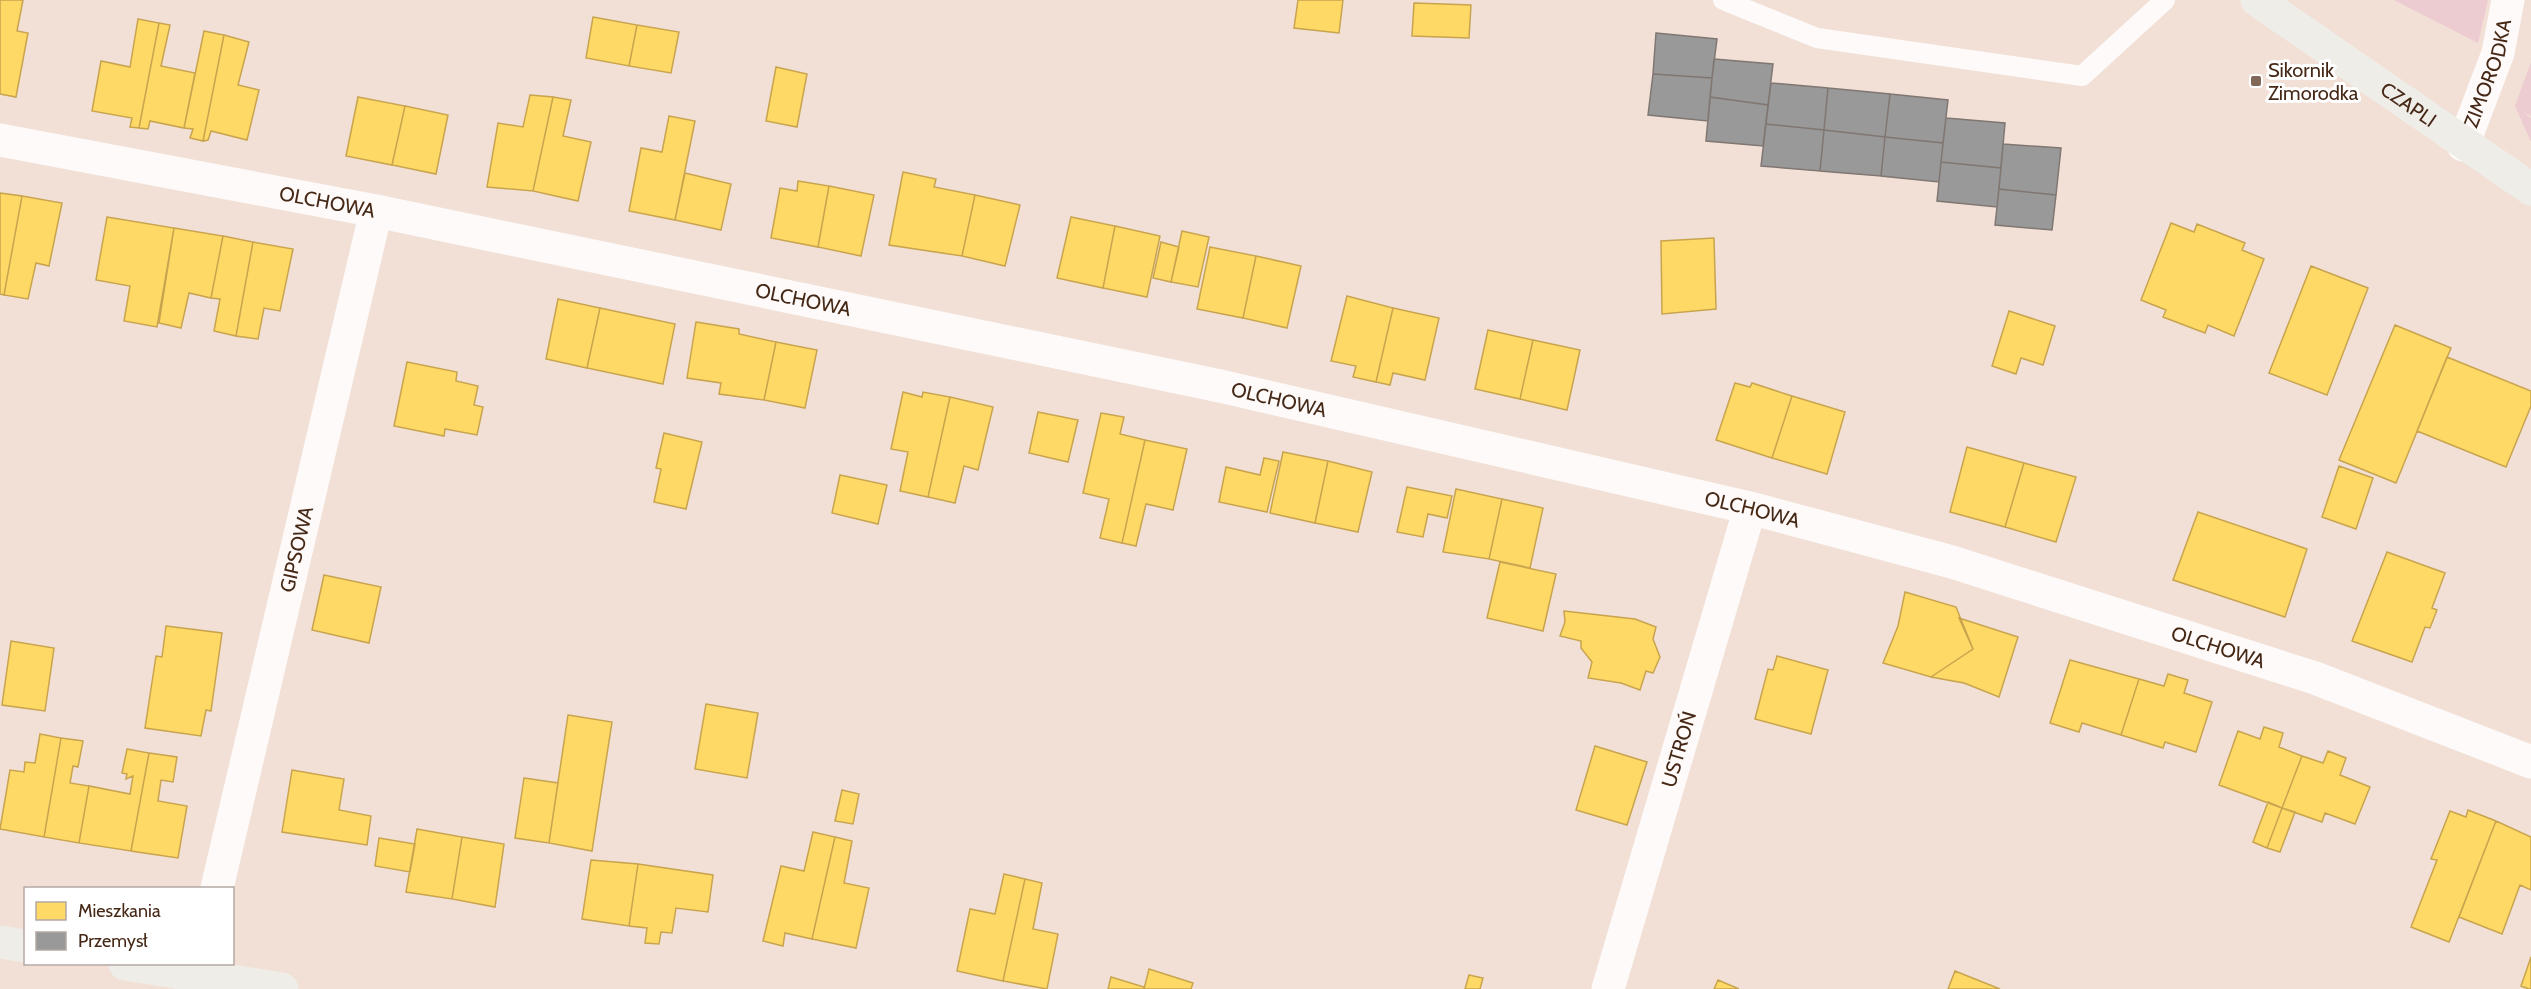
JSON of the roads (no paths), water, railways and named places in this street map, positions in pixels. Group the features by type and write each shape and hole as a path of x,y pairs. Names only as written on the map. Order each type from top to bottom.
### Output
{"street":[{"name":"CZAPLI","path":"2257,0 2463,145 2531,189"},
{"name":"ZIMORODKA","path":"2463,145 2498,53 2508,0"},
{"name":"OLCHOWA","path":"0,140 376,211 1220,386 1750,508 1952,562 2315,678 2531,762"},
{"name":"GIPSOWA","path":"217,887 376,211"},
{"name":"USTROŃ","path":"1608,989 1750,508"},
{"path":"0,942 24,946"},
{"path":"146,965 198,970 282,989"}],"lane":[{"path":"1723,0 1818,38 2082,76 2165,0"}],"place":[{"name":"Sikornik Zimorodka","path":"2256,81"}]}
